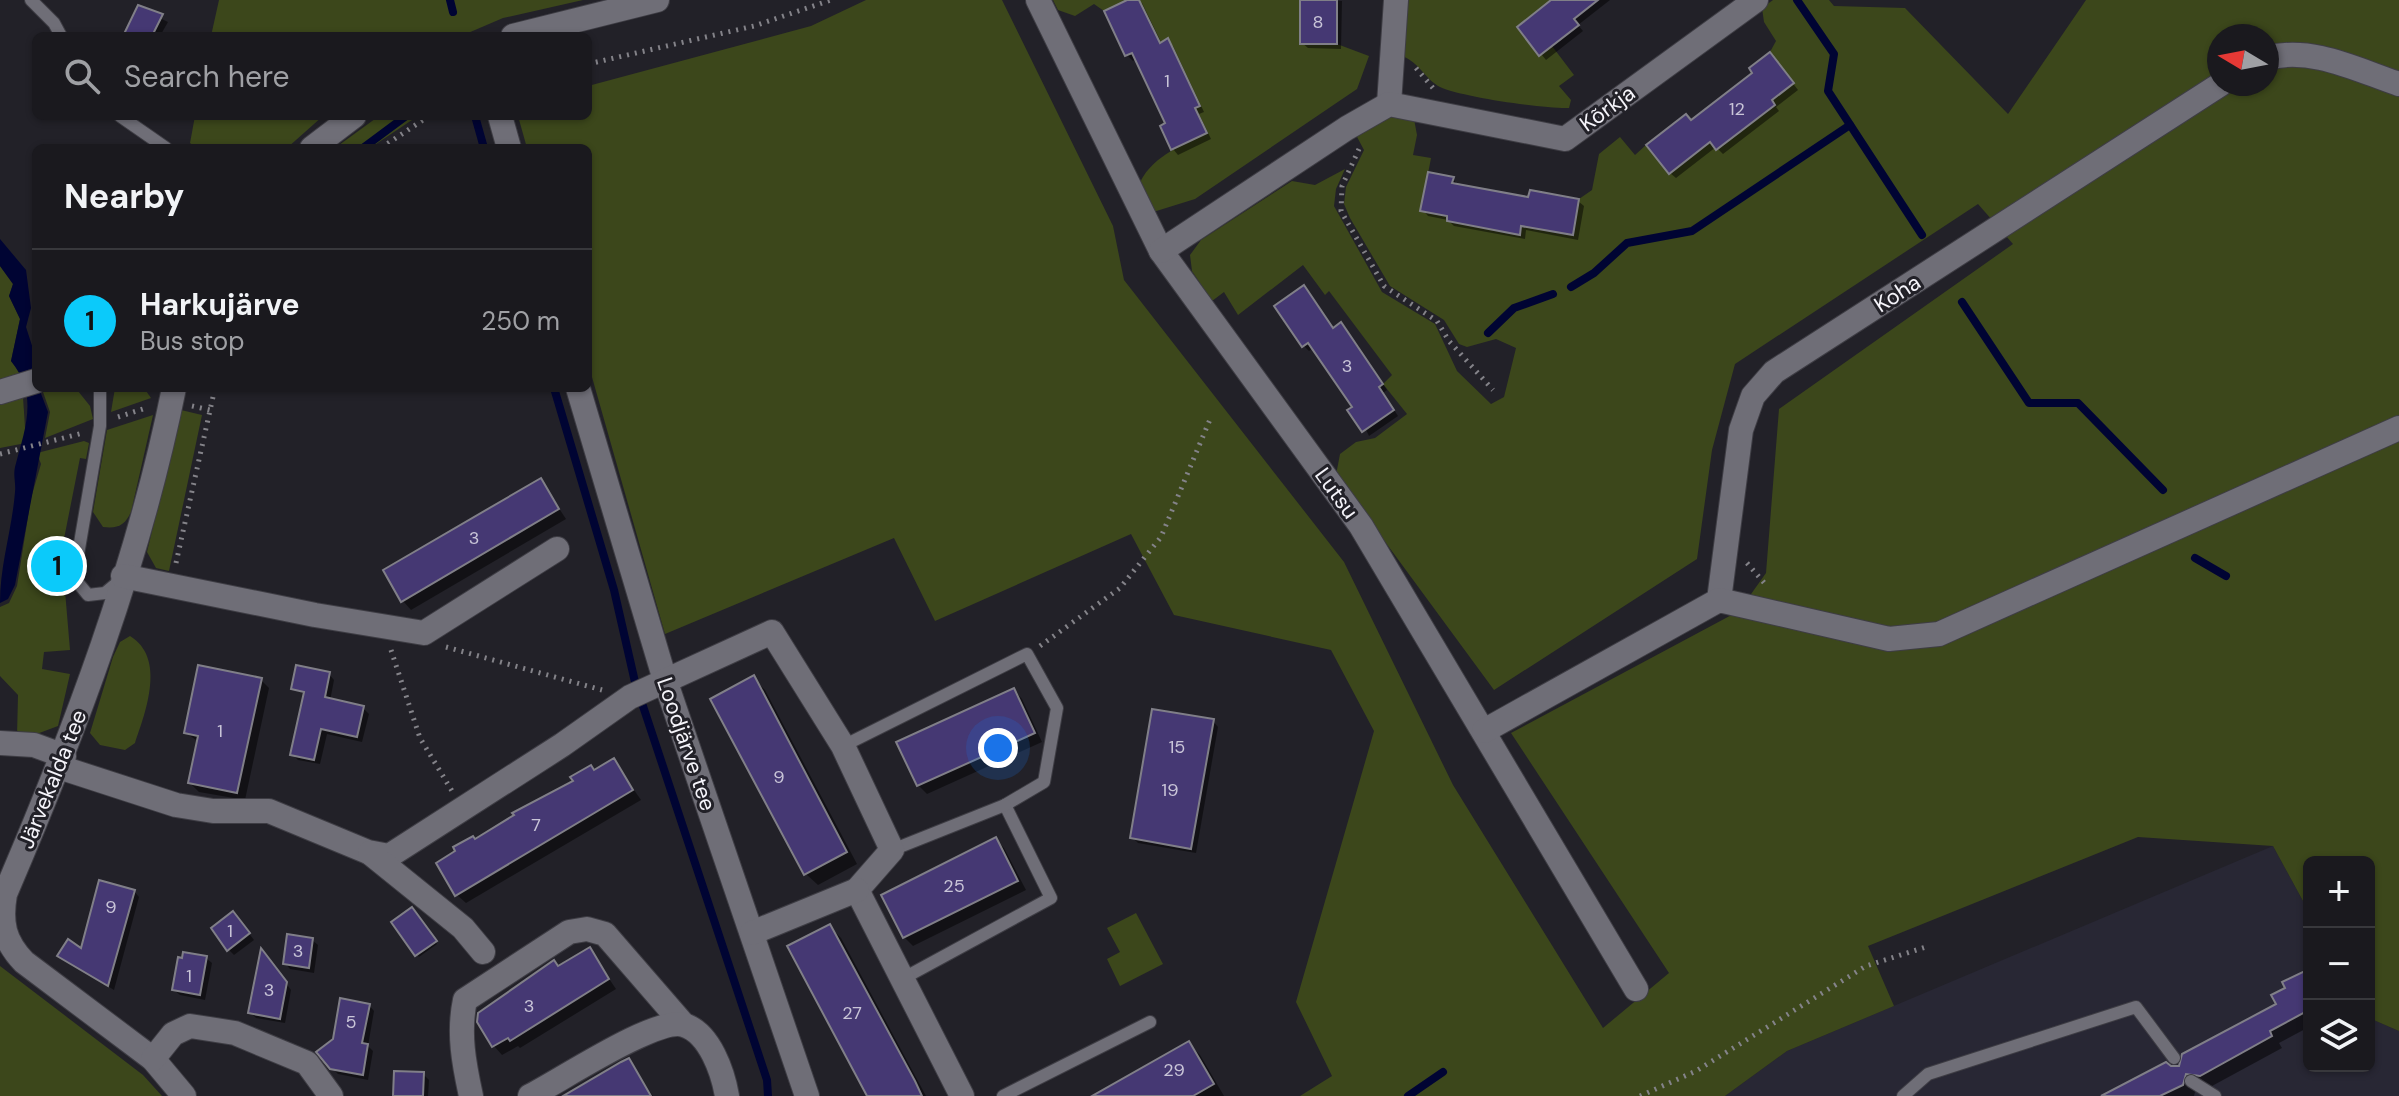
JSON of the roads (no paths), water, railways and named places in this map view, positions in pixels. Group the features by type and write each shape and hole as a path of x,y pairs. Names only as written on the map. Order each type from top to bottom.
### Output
{"street":[{"path":"529,32 657,0"},
{"name":"Lutsu","path":"1038,0 1161,251 1361,526 1636,989"},
{"path":"1161,251 1347,128 1389,104 1396,0"},
{"name":"Kõrkja","path":"1389,104 1565,139 1756,0"},
{"path":"2279,57 2301,54 2329,60 2399,84"},
{"name":"Koha","path":"1719,600 1741,430 1753,396 1774,372 2207,93"},
{"path":"317,144 349,120"},
{"path":"501,120 508,144"},
{"name":"Järvekalda tee","path":"173,392 141,524 62,761 5,894 0,919 8,945 24,962 153,1059 184,1096"},
{"name":"Loodjärve tee","path":"579,392 660,683 752,933 807,1096"},
{"path":"1484,731 1719,600 1889,639 1939,634 2399,428"},
{"path":"123,576 424,633 557,549"},
{"path":"2,744 34,745 62,761 176,805 213,811 269,811 368,852 389,856 630,697 772,632 843,746 892,850 857,890 752,933"},
{"path":"368,852 463,928 483,952"},
{"path":"857,890 962,1096"},
{"path":"471,1096 463,1062 461,1017 465,1000 569,932 587,929 605,934 683,1024 697,1032 722,1071 727,1096"},
{"path":"530,1096 656,1026 683,1024"},
{"path":"153,1059 173,1034 190,1026 235,1033 307,1063 331,1096"}],"lane":[{"path":"31,0 59,32"},
{"path":"126,120 160,144"},
{"path":"100,392 100,426 74,578 81,590 96,596 113,588 123,576"},
{"path":"843,746 1027,654 1057,708 1044,782 1005,805 892,850"},
{"path":"902,979 1051,898 1005,805"},
{"path":"1903,1096 1928,1074 2136,1007 2174,1058"},
{"path":"1003,1096 1150,1022"},
{"path":"2191,1081 2215,1096"}],"waterway":[{"path":"450,0 453,12"},
{"path":"1797,0 1834,54 1828,91 1922,235"},
{"path":"368,144 401,120"},
{"path":"476,120 483,144"},
{"path":"1571,287 1594,273 1627,243 1692,231 1850,125"},
{"path":"1488,333 1514,308 1553,294"},
{"path":"1962,302 2029,403 2078,403 2163,490"},
{"path":"555,392 614,590 635,682 767,1080 768,1096"},
{"path":"2195,558 2226,576"},
{"path":"1408,1096 1443,1072"}],"place":[{"name":"Harkujärve","path":"57,566"}]}
